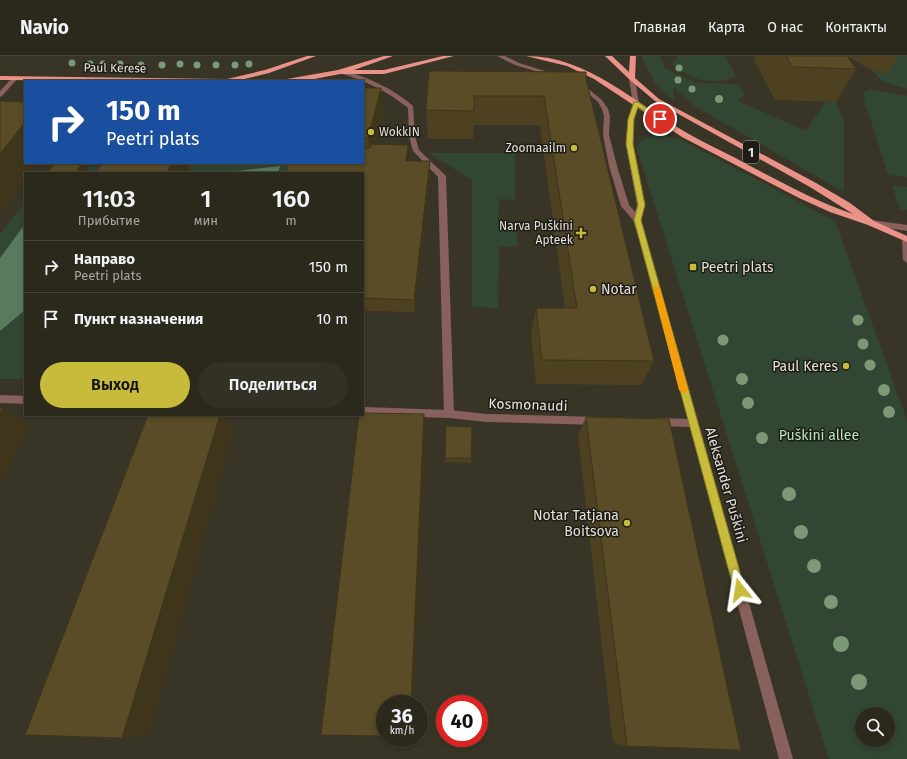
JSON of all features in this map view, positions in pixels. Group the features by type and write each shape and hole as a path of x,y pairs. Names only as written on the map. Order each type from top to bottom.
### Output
{"highway":[{"path":"231,80 267,72 313,56"},
{"path":"293,80 341,72 390,56"},
{"path":"341,72 384,72 451,56"},
{"name":"1","path":"529,56 569,65 596,78 684,135 802,196 833,210 871,223 907,239"},
{"name":"1","path":"608,56 632,80 657,100 813,185 846,204 871,223"},
{"path":"632,80 633,56"},
{"name":"Paul Kerese","path":"0,78 156,80"}],"street":[{"name":"Aleksander Puškini","path":"500,56 517,64 576,83 600,101 605,109 607,116 606,135 613,166 625,206 637,220 786,759"},
{"path":"341,72 362,77 403,100 411,107 412,136 416,151 442,176 449,414"},
{"path":"0,95 15,78"},
{"name":"Aleksander Puškini","path":"632,80 636,103 631,119 629,144 641,205 637,220"},
{"path":"871,223 907,228"},
{"path":"907,239 907,260"},
{"path":"0,399 24,400"},
{"name":"Kosmonaudi","path":"364,411 449,414 487,418 606,421"},
{"path":"644,422 692,423"}],"green space":[{"path":"641,56 660,56 666,69 697,83 738,84 745,94 738,101 806,131 826,101 836,102 844,122 844,192 696,107 674,88 673,101 655,83"},
{"path":"678,56 725,56 736,76 719,81 694,78 679,70 672,64"},
{"path":"895,56 907,56 907,89 884,82 871,70 886,74"},
{"path":"869,89 907,96 907,177 888,175 868,111 864,105 865,100 863,93"},
{"name":"Puškini allee","path":"656,135 684,141 835,221 907,420 907,759 829,759 637,149 639,143"},
{"path":"429,153 515,153 515,200 499,199 498,228 516,231 518,246 499,247 498,309 472,306 472,180"},
{"path":"108,164 292,164 289,172 86,172 88,169 65,165 104,167"},
{"path":"280,166 278,172 237,171"},
{"path":"892,185 907,187 907,210 900,209"},
{"path":"24,203 24,379 0,379 0,234"},
{"path":"24,225 24,311 0,331 0,258"}],"building":[{"path":"786,56 847,56 856,69 793,67"},
{"path":"429,71 586,72 586,79 654,361 542,360 536,308 577,308 544,96 474,96 474,111 426,110"},
{"path":"364,88 381,88 368,138 364,138"},
{"path":"0,101 24,102 24,123 0,154"},
{"path":"371,144 408,145 406,161 430,161 414,300 364,298 364,172 285,172 289,164 364,164 364,148 370,148"},
{"path":"54,164 81,164 77,172 48,172"},
{"path":"101,164 172,164 168,172 97,172"},
{"path":"364,413 424,414 411,695 376,695 376,736 321,735 359,416 364,416"},
{"path":"148,416 220,416 122,738 25,735"},
{"path":"586,417 669,419 741,750 627,746"},
{"path":"446,426 472,427 471,458 445,458"}],"slow traffic":[{"path":"656,288 684,390"}],"place":[{"name":"WokkIN","path":"371,132"},
{"name":"Zoomaailm","path":"574,148"},
{"name":"Narva Puškini Apteek","path":"581,233"},
{"name":"Peetri plats","path":"693,267"},
{"name":"Notar","path":"593,289"},
{"name":"Paul Keres","path":"846,366"},
{"name":"Notar Tatjana Boitsova","path":"627,523"}],"route":[{"path":"660,119 636,103 631,119 629,144 641,205 637,220 649,258 692,423 702,452 740,590"}]}
